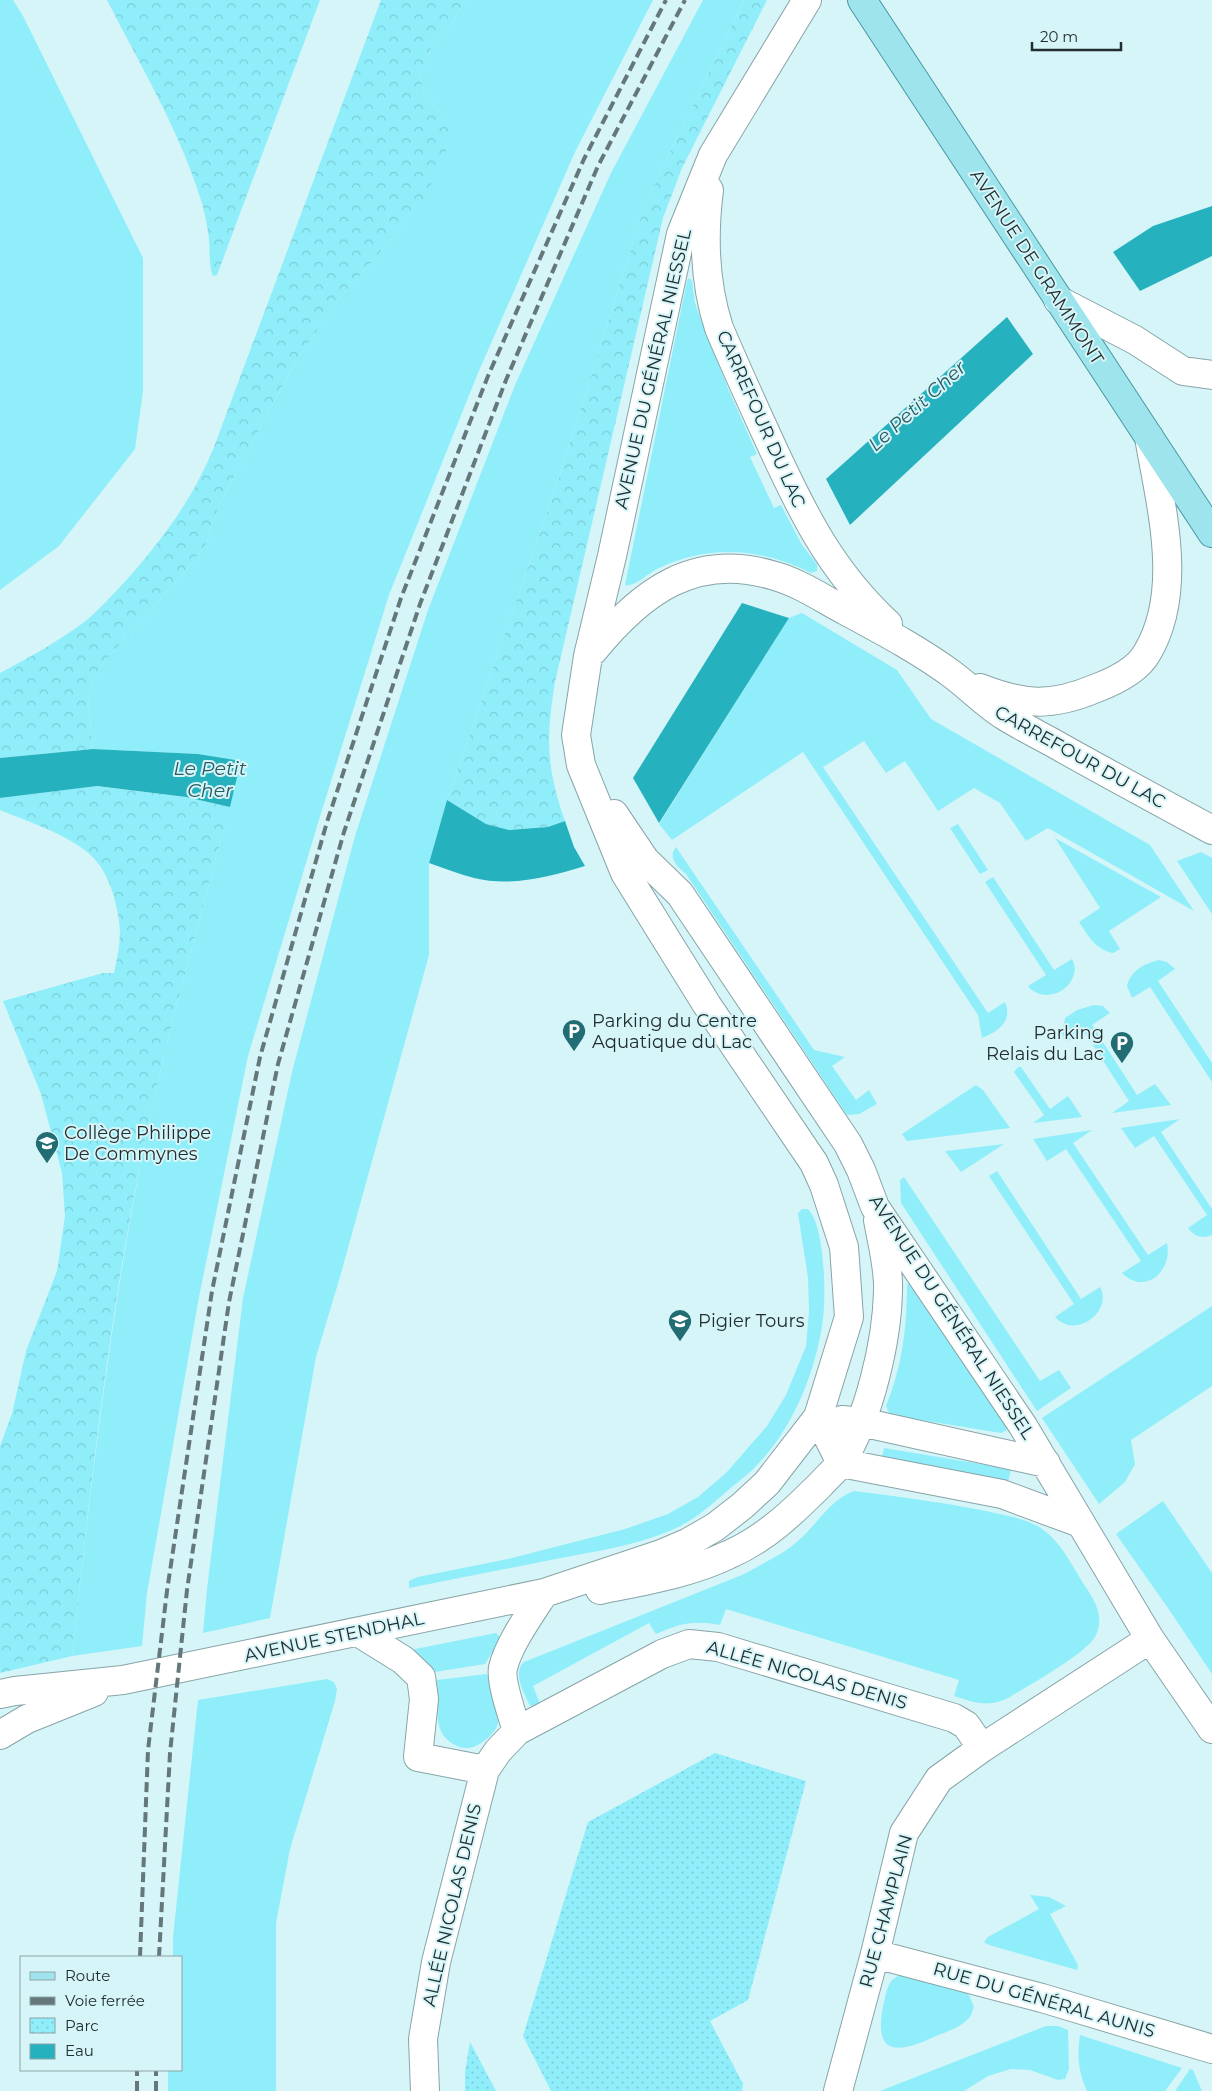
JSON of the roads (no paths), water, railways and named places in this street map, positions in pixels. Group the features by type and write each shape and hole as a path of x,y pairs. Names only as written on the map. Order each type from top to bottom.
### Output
{"main road":[{"name":"AVENUE DE GRAMMONT","path":"862,0 1212,533"}],"street":[{"name":"AVENUE DU GÉNÉRAL NIESSEL","path":"804,4 713,155 681,234 612,556 588,656 576,735 581,765 625,873 707,1005 814,1164 824,1184 844,1247"},
{"name":"CARREFOUR DU LAC","path":"713,155 704,223 705,252 712,306 719,328 784,472 814,532 855,590 911,646"},
{"path":"1058,300 1135,340 1183,371 1212,375"},
{"name":"CARREFOUR DU LAC","path":"954,676 1006,698 1023,701 1058,700 1084,694 1109,683 1129,671 1147,654 1164,609 1167,573 1166,542 1148,437"},
{"name":"CARREFOUR DU LAC","path":"588,656 615,624 651,593 679,578 712,570 726,569 742,569 775,576 798,585 911,646 954,676 1004,716 1212,830"},
{"name":"AVENUE DU GÉNÉRAL NIESSEL","path":"581,765 645,860 680,894 848,1144 861,1170 875,1207 1023,1426 1150,1639 1212,1729"},
{"name":"AVENUE STENDHAL","path":"544,1594 592,1591 651,1580 703,1566 730,1555 756,1541 778,1525 841,1463 861,1422 884,1343 888,1289 875,1207"},
{"name":"AVENUE STENDHAL","path":"0,1694 123,1680 544,1594 660,1554 688,1542 716,1527 768,1482 818,1417 849,1317 844,1247"},
{"path":"818,1417 861,1422 1046,1464"},
{"path":"818,1417 841,1463 1002,1494 1080,1523"},
{"path":"518,1731 510,1712 502,1669 529,1615 544,1594"},
{"path":"358,1632 403,1660 421,1677 424,1708 418,1757 485,1770"},
{"name":"RUE CHAMPLAIN","path":"838,2091 875,1954 904,1833 939,1779 982,1748 1150,1639"},
{"name":"ALLÉE NICOLAS DENIS","path":"425,2091 423,2039 436,1962 485,1770 498,1750 518,1731 662,1654 689,1644 702,1644 727,1649 954,1718 966,1725 982,1748"},
{"name":"AVENUE STENDHAL","path":"0,1734 26,1719 123,1680"},
{"name":"RUE DU GÉNÉRAL AUNIS","path":"875,1954 1042,1998 1212,2049"}],"water":[{"path":"1212,206 1212,256 1140,291 1113,252 1153,226"},
{"path":"1007,317 1033,354 850,525 826,479"},
{"path":"742,603 789,618 659,823 633,778"},
{"name":"Le Petit Cher","path":"93,749 198,754 241,761 230,807 186,797 97,786 0,798 0,758"},
{"path":"447,800 486,824 509,830 548,827 565,821 574,847 585,866 530,880 488,881 429,863"}],"railway":[{"path":"140,1956 148,1750 167,1591 212,1291 260,1057 327,822 401,598 488,376 584,159 666,0"},
{"path":"159,1956 170,1753 187,1590 229,1302 278,1064 344,832 420,604 506,380 598,166 685,0"},
{"path":"137,2071 137,2091"},
{"path":"156,2071 156,2091"}],"place":[{"name":"Parking du Centre Aquatique du Lac","path":"574,1052"},
{"name":"Parking Relais du Lac","path":"1122,1064"},
{"name":"Collège Philippe De Commynes","path":"47,1164"},
{"name":"Pigier Tours","path":"680,1342"}]}
